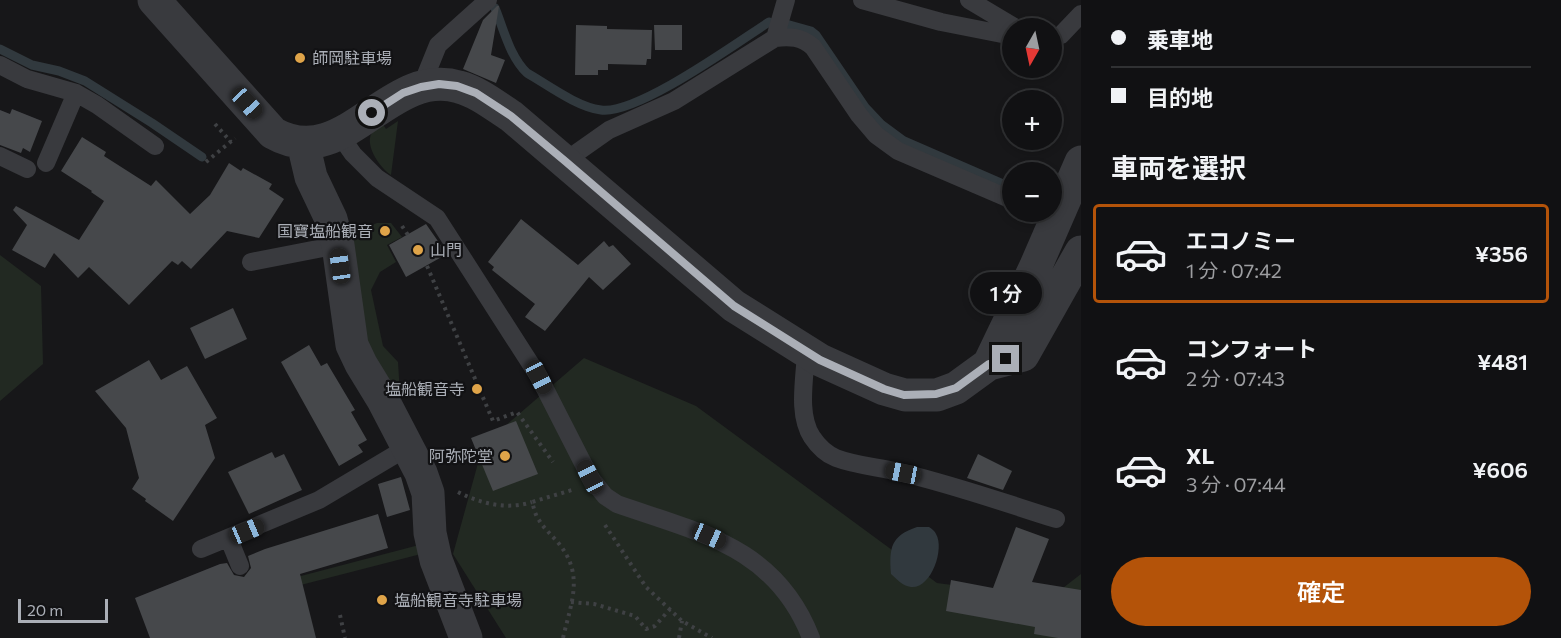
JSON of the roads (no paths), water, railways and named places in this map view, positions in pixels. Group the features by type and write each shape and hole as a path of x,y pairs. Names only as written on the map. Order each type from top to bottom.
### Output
{"street":[{"path":"154,0 273,133 287,141 303,143 322,141 339,134 403,93 421,87 439,84 457,86 476,93 511,116 734,306 806,352 884,389 904,395 936,394 956,388 989,364 1023,355 1081,252"},
{"path":"303,143 311,177 331,219 338,245 352,345 408,447 424,482 428,493 430,533 436,560 466,638"},
{"path":"989,364 1035,268 1081,162"}],"lane":[{"path":"421,87 438,45 488,0"},
{"path":"775,38 786,0"},
{"path":"862,0 941,22 1002,34"},
{"path":"969,0 1002,20"},
{"path":"1062,34 1081,14"},
{"path":"565,161 609,130 674,101 775,38 789,36 806,40 813,47 859,115 876,135 898,151 1002,196"},
{"path":"0,65 27,79 76,93 155,146"},
{"path":"46,163 76,93"},
{"path":"339,134 353,154 377,178 437,218 539,377 590,477 605,496 617,504 709,536 735,548 757,564 786,591 803,618 811,638"},
{"path":"0,156 27,169"},
{"path":"251,262 338,245"},
{"path":"806,352 804,407 806,422 819,447 832,456 849,463 903,473 1056,519"},
{"path":"201,549 319,500 408,447"},
{"path":"229,539 240,566"}],"waterway":[{"path":"495,8 512,51 527,73 582,105 601,110 617,109 661,90 769,22"},
{"path":"786,24 811,31 816,35 865,107 881,124 904,141 1002,184"},
{"path":"0,49 32,65 59,71 85,81 202,157"}],"place":[{"name":"師岡駐車場","path":"300,58"},
{"name":"国寶塩船観音","path":"385,231"},
{"name":"山門","path":"418,250"},
{"name":"塩船観音寺","path":"477,389"},
{"name":"阿弥陀堂","path":"505,456"},
{"name":"塩船観音寺駐車場","path":"382,600"}]}
